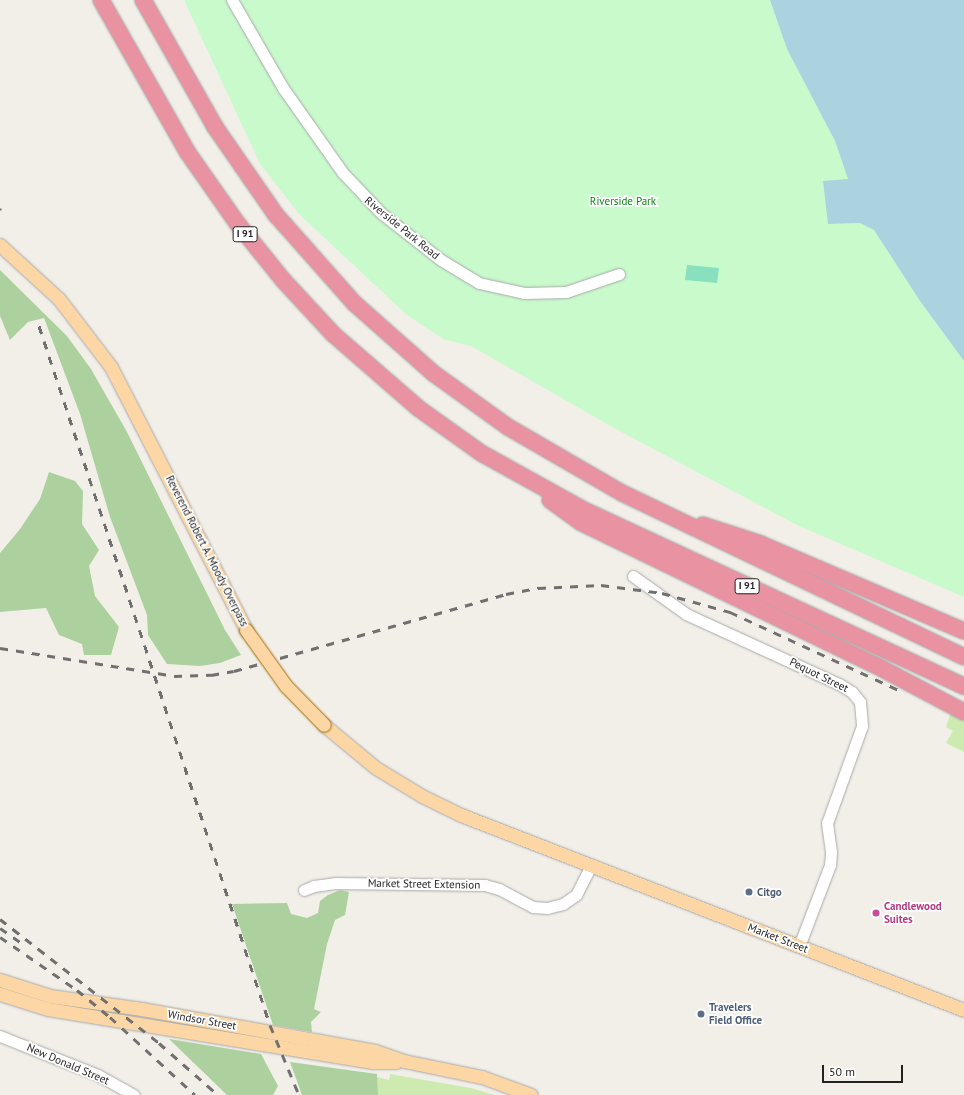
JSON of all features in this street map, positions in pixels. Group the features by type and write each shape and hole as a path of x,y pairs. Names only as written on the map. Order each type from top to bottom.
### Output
{"highway":[{"name":"I 91","path":"101,0 198,169 237,223 283,280 338,338 418,408 457,437 532,483 605,520 964,686"},
{"name":"I 91","path":"143,0 238,162 291,234 354,303 414,358 492,416 572,466 674,520 964,657"},
{"path":"532,483 560,508 580,522 877,666 964,712"},
{"path":"674,520 744,538 964,631"},
{"path":"888,599 964,622"}],"main road":[{"name":"Reverend Robert A. Moody Overpass","path":"0,245 59,299 86,332 111,367 246,630 279,677 324,725 376,768 422,796 483,824 591,866"},
{"name":"Market Street","path":"591,866 964,1010"},
{"name":"Windsor Street","path":"0,980 50,996 224,1023 375,1051 404,1061 482,1077 531,1095"},
{"name":"Windsor Street","path":"0,994 48,1009 373,1062 404,1061"},
{"path":"221,1036 224,1023"}],"street":[{"name":"Riverside Park Road","path":"232,0 283,88 343,173 381,213 446,263 479,283 531,294 574,290 619,274"},
{"name":"Pequot Street","path":"633,576 686,614 833,680 859,699 863,713 862,726 827,823 831,852 830,866 799,946"},
{"name":"Market Street Extension","path":"304,890 314,886 335,883 485,885 500,889 533,907 547,908 563,904 576,895 591,866"},
{"name":"New Donald Street","path":"0,1036 98,1075 134,1095"}],"green space":[{"name":"Riverside Park","path":"184,0 770,0 787,49 835,141 848,179 828,224 860,223 874,230 920,301 964,361 964,597 797,525 614,428 471,346 443,339 407,315 299,214 260,164"},
{"path":"687,265 719,268 717,283 685,280"},
{"path":"0,270 67,336 91,369 127,432 225,630 241,655 220,663 200,666 167,664 148,635 147,615 110,517 80,414 44,318 28,322 10,340 0,316"},
{"path":"49,472 75,481 83,491 82,524 99,550 89,566 95,596 119,627 111,655 84,655 82,644 59,635 46,608 0,612 0,553 20,529 40,499"},
{"path":"951,712 964,719 964,752 946,743 953,731 946,727"},
{"path":"340,890 349,892 345,915 335,920 327,944 314,1009 321,1012 311,1022 312,1032 273,1025 232,904 287,903 291,914 307,918 318,913 320,901 328,895"},
{"path":"169,1039 261,1054 278,1086 273,1095 227,1095"},
{"path":"290,1062 377,1074 378,1095 302,1095"},
{"path":"390,1074 471,1088 495,1095 378,1095 377,1077 389,1080"}],"water":[{"path":"770,0 964,0 964,361 920,301 874,230 860,223 828,224 823,181 848,179 835,141 787,49"}],"railway":[{"path":"39,326 270,1025 299,1095"},
{"path":"0,648 174,676 211,675 234,671 506,594 538,588 601,585 662,593 730,612 899,690"},
{"path":"0,919 159,1043 218,1095"},
{"path":"0,928 23,944"},
{"path":"0,937 77,990 110,1017 195,1095"}],"place":[{"name":"Citgo","path":"749,892"},
{"name":"Candlewood Suites","path":"876,913"},
{"name":"Travelers Field Office","path":"701,1014"}]}
